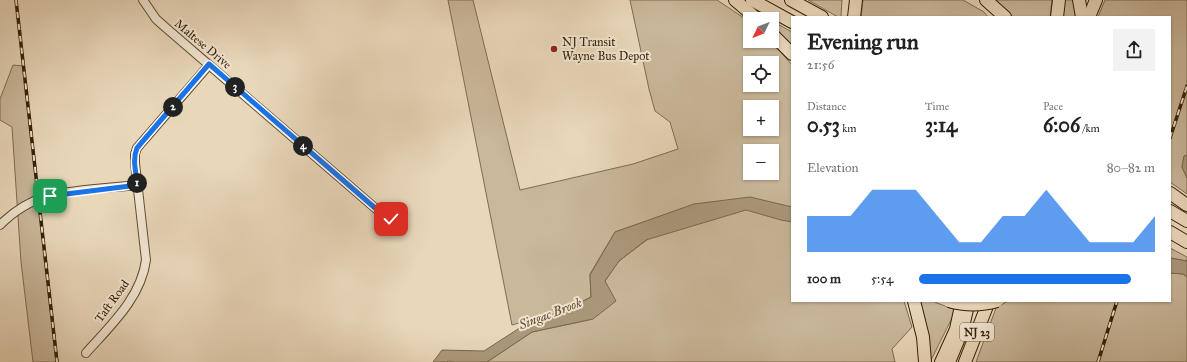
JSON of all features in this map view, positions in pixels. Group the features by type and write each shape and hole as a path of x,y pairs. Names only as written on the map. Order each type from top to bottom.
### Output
{"highway":[{"path":"735,0 748,12"},
{"path":"752,0 791,21"},
{"path":"791,0 820,16"},
{"path":"850,16 851,0"},
{"path":"854,16 856,0"},
{"path":"986,0 1004,16"},
{"path":"1057,16 1059,0"},
{"path":"1079,0 1082,16"},
{"path":"1089,16 1096,0"},
{"path":"779,41 791,53"},
{"path":"1171,194 1187,206"},
{"path":"1171,212 1187,220"},
{"path":"1171,234 1187,242"},
{"path":"914,302 923,337 926,362"},
{"path":"954,302 978,306 993,302"},
{"name":"NJ 23","path":"947,362 958,340 970,302"},
{"name":"NJ 23","path":"965,362 990,302"}],"main road":[{"path":"940,362 955,329 961,302"}],"street":[{"name":"Maltese Drive","path":"143,0 156,19 382,214 391,219 401,219"},
{"name":"Taft Road","path":"86,353 131,300 142,279 146,260 135,163 137,148 209,64"},
{"path":"0,224 24,206 47,196 78,191 138,185"}],"shaded area":[{"path":"448,0 473,0 520,190 633,164 678,149 670,122 655,111 630,0 717,0 743,17 743,48 777,48 791,64 791,302 904,302 912,327 892,349 895,362 487,362 532,332 593,319 605,281 619,261 693,205 615,232 590,274 591,297 562,312 512,325"},
{"path":"808,0 842,0 841,16 836,16"},
{"path":"863,0 963,0 984,12 987,16 861,16"},
{"path":"992,0 1052,0 1050,16 1012,16"},
{"path":"1062,0 1075,0 1078,16 1062,16"},
{"path":"1105,0 1187,0 1187,155 1184,156 1182,167 1187,178 1187,194 1171,183 1171,16 1098,16"},
{"path":"779,25 791,31 791,48 779,34"},
{"path":"13,65 24,66 58,362 33,362 21,262 12,127 0,120 0,99"},
{"path":"1187,155 1187,178 1182,167 1184,156"},
{"path":"750,197 791,207 791,222 746,210 646,240 619,261 605,281 616,301 593,319 532,332 487,362 433,362 442,350 484,351 535,318 562,312 591,297 590,275 615,232 694,204"},
{"path":"1171,249 1187,257 1187,261 1171,258"},
{"path":"1171,258 1187,261 1187,277 1183,274 1171,273"},
{"path":"1171,273 1183,274 1187,277 1187,362 976,362 996,308 1006,302 1171,302"},
{"path":"920,302 935,302 956,310 930,362"}],"railway":[{"path":"16,0 57,362"},
{"path":"1171,135 1187,86"},
{"path":"1098,362 1117,302"}],"place":[{"name":"NJ Transit Wayne Bus Depot","path":"554,49"}],"route":[{"path":"50,196 78,191 138,185 135,163 137,148 209,64 299,144 382,214 391,219"}],"water label":[{"name":"Singac Brook","path":"550,313"}]}
